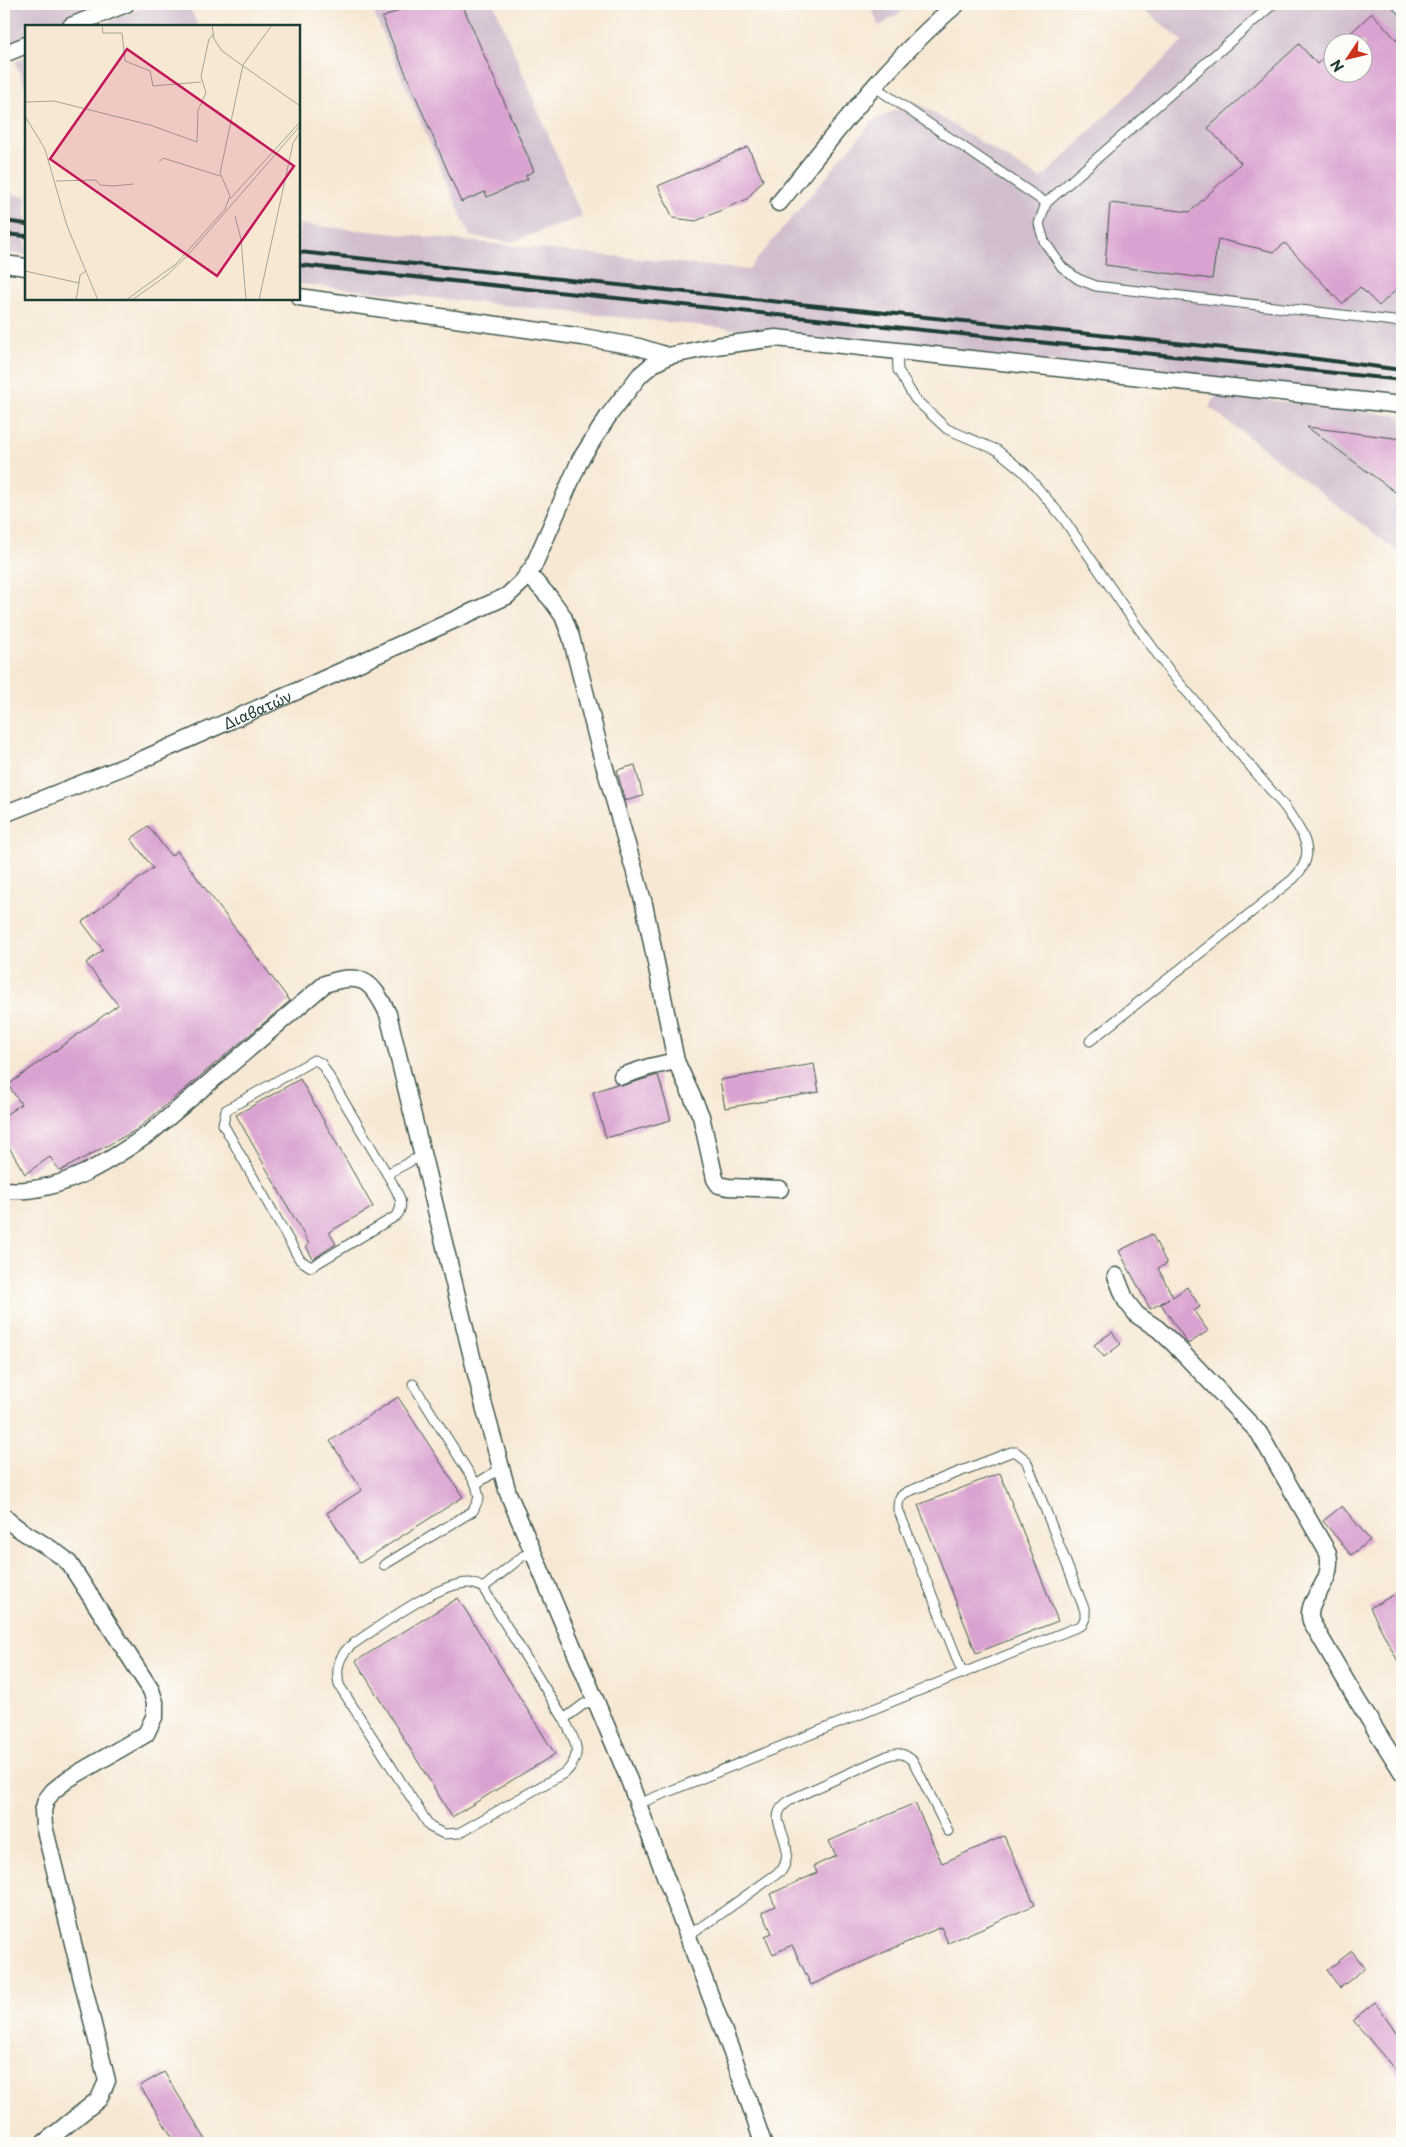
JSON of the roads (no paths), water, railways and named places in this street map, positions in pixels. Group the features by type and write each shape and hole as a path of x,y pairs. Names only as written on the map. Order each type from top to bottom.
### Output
{"street":[{"path":"74,25 126,4"},
{"path":"779,203 855,108 914,44 957,4"},
{"path":"4,54 25,44"},
{"path":"4,264 25,267"},
{"path":"300,297 583,337 639,347 668,356"},
{"path":"780,1188 728,1187 719,1184 711,1166 701,1116 676,1061 644,904 601,754 572,637 562,616 550,598 528,574 542,547 580,460 609,415 640,375 653,364 668,356 716,346 776,338 1402,405"},
{"name":"Διαβατών","path":"4,814 141,760 507,596 528,574"},
{"path":"4,1190 19,1191 54,1186 121,1154 150,1133 325,984 344,978 357,978 368,984 378,995 388,1014 484,1406 508,1493 638,1804 763,2143"},
{"path":"622,1076 649,1066 676,1061"},
{"path":"1116,1276 1126,1301 1137,1315 1174,1344 1249,1420 1271,1450 1328,1554 1330,1564 1327,1579 1311,1605 1308,1614 1357,1700 1402,1772"},
{"path":"4,1517 14,1527 46,1545 69,1563 151,1690 155,1702 155,1715 146,1734 68,1779 53,1791 44,1806 44,1826 107,2081 99,2099 44,2143"}],"lane":[{"path":"1273,4 1046,203 1039,224 1044,242 1062,267 1078,279 1096,286 1402,322"},
{"path":"1396,4 1402,10"},
{"path":"875,87 1046,203"},
{"path":"897,350 898,370 915,399 947,428 996,450 1024,472 1063,518 1166,665 1285,807 1300,829 1306,844 1308,858 1302,870 1090,1042"},
{"path":"314,1060 321,1063 387,1174 402,1203 400,1213 316,1265 307,1266 300,1260 225,1129 223,1124 224,1114 226,1110 314,1060"},
{"path":"387,1174 413,1160 423,1158"},
{"path":"384,1565 473,1511 479,1498 476,1484 413,1384"},
{"path":"638,1804 963,1674 1073,1630 1082,1625 1085,1611 1026,1460 1016,1452 1011,1452 907,1492 901,1495 898,1501 898,1509 963,1674"},
{"path":"476,1484 501,1468"},
{"path":"483,1588 523,1556 534,1552"},
{"path":"469,1583 483,1588 564,1719 577,1749 573,1764 566,1772 458,1833 444,1834 430,1827 339,1685 338,1664 343,1653 350,1646 430,1595 469,1583"},
{"path":"564,1719 584,1704 596,1700"},
{"path":"687,1935 705,1925 782,1870 787,1861 788,1850 777,1817 780,1808 792,1799 890,1755 896,1753 906,1754 913,1761 948,1830"}],"railway":[{"path":"4,221 25,224"},
{"path":"4,234 25,236"},
{"path":"300,252 1263,352 1402,370"},
{"path":"300,265 1402,380"}]}
